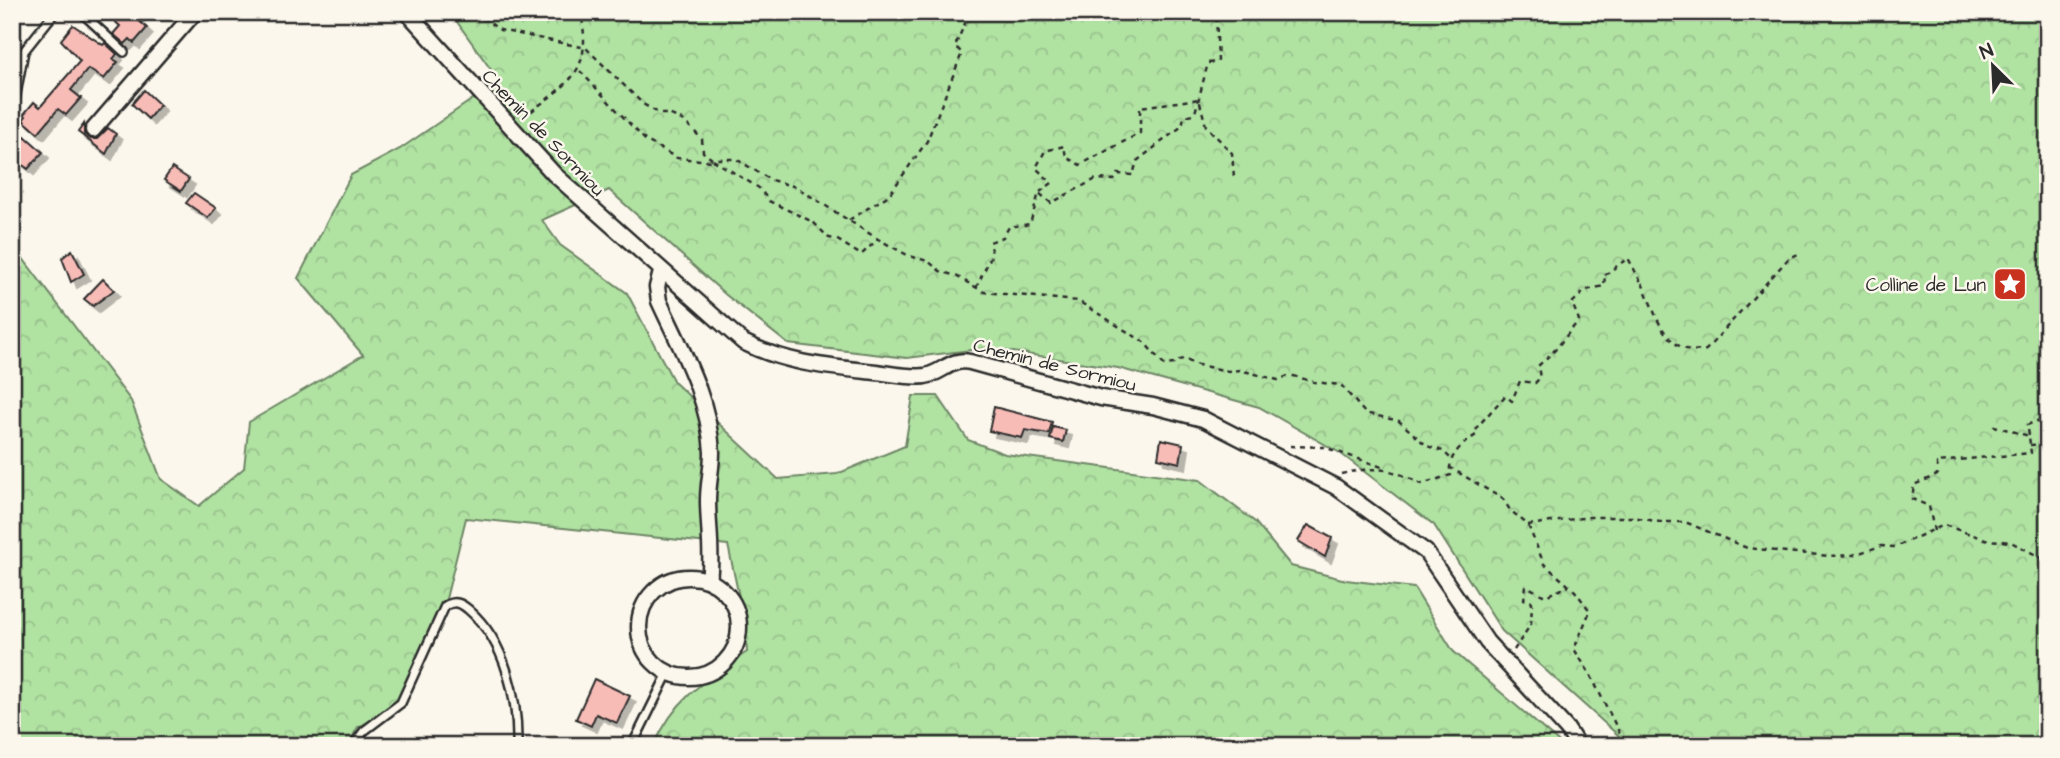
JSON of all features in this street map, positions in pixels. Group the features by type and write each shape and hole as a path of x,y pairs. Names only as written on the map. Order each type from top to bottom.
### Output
{"street":[{"name":"Chemin de Sormiou","path":"407,12 510,129 661,272 730,332 770,355 800,363 909,376 934,374 956,361 970,362 1101,398 1153,406 1203,419 1322,479 1390,523 1426,552 1487,642 1567,729 1578,746"},
{"path":"93,130 186,15"},
{"path":"661,272 657,287 659,301 698,388 710,432 712,453 708,503 712,552 709,580"},
{"path":"696,577 709,580 722,587 738,611 739,633 733,653 711,673 690,677 668,673 648,657 642,645 639,632 643,607 659,586 671,580 696,577"}],"lane":[{"path":"12,116 24,51 55,12"},
{"path":"81,12 124,52"},
{"path":"353,746 364,732 401,703 445,606 452,602 462,604 473,613 492,636 509,681 517,746"},
{"path":"632,746 668,673"}],"path":[{"path":"474,12 500,30 586,48 643,104 660,114 669,114 684,121 702,139 703,152 758,188 769,201 813,222 829,239 836,239 861,255 878,240"},
{"path":"510,129 578,73 586,48 581,12"},
{"path":"849,220 888,195 927,141 962,53 955,46 970,12"},
{"path":"976,288 992,254 990,242 1003,237 1009,227 1030,224 1039,193 1051,203 1096,179 1114,180 1118,174 1133,175 1137,161 1182,126 1184,117 1195,113 1208,63 1218,62 1216,12"},
{"path":"580,71 645,140 677,158 736,159 771,180 796,187 878,240 909,256 928,261 940,271 956,276 976,288 998,295 1078,301 1144,342 1164,365 1174,364 1184,358 1193,364 1228,371 1240,370 1278,380 1290,375 1314,383 1341,385 1366,413 1399,421 1427,446 1443,451 1453,461"},
{"path":"1199,99 1206,126 1233,153 1234,177"},
{"path":"1040,192 1052,183 1036,168 1045,151 1064,146 1066,157 1080,165 1140,132 1140,107 1199,99"},
{"path":"1322,479 1371,468 1396,471 1421,484 1451,475 1449,467 1455,452 1476,435 1477,426 1495,406 1504,397 1512,401 1520,381 1535,383 1540,378 1538,366 1579,320 1572,303 1586,290 1604,286 1605,275 1628,258 1670,341 1690,353 1706,350 1788,259 1798,254"},
{"path":"1934,531 1929,506 1912,499 1914,485 1937,475 1937,462 2031,453 2027,425 2047,417"},
{"path":"1992,425 2029,436"},
{"path":"2030,444 2048,444"},
{"path":"1288,446 1324,447 1391,470"},
{"path":"1449,467 1503,499 1510,510 1528,525 1544,564 1574,591 1590,611 1574,649 1590,674 1626,746"},
{"path":"1528,525 1590,517 1634,517 1660,522 1685,522 1746,548 1828,556 1853,555 1881,546 1895,547 1944,525 1988,540 2011,542 2040,557 2048,568"},
{"path":"1513,652 1531,624 1532,602 1524,599 1526,586 1545,596 1569,586"}],"green space":[{"path":"450,12 2048,12 2048,746 1621,746 1619,736 1502,631 1434,525 1340,453 1259,407 1118,368 987,348 907,358 788,344 726,295 609,190 542,220 560,245 627,293 674,382 778,479 837,474 905,446 913,396 938,396 968,440 1005,454 1200,480 1255,522 1291,566 1346,580 1414,588 1453,651 1563,746 654,746 681,703 704,682 747,652 745,625 728,545 466,518 446,599 393,711 358,727 348,746 12,746 12,244 131,401 161,479 199,506 244,468 249,422 363,355 298,278 351,175 400,149 499,81"}],"building":[{"path":"105,12 142,12 136,18 147,28 134,43 130,39 125,44 113,34 120,26"},
{"path":"73,25 103,45 105,43 117,54 113,59 118,62 104,79 88,69 71,90 81,98 66,115 58,109 38,133 23,120 26,116 24,114 34,102 40,107 80,61 61,40"},
{"path":"144,90 160,105 148,119 132,104"},
{"path":"84,124 84,134 91,139 97,139 108,128 116,134 106,154 78,132"},
{"path":"25,136 43,152 28,169 12,156 12,150"},
{"path":"172,168 189,179 181,191 164,180"},
{"path":"194,193 216,208 208,218 186,203"},
{"path":"72,250 84,274 71,282 62,258"},
{"path":"103,279 114,290 93,306 84,299"},
{"path":"994,407 1052,422 1049,434 1025,430 1022,438 989,431"},
{"path":"1053,427 1066,430 1063,442 1050,439"},
{"path":"1161,439 1183,444 1180,463 1158,458"},
{"path":"1308,525 1332,538 1325,557 1298,541"},
{"path":"594,679 630,696 617,723 596,714 591,726 576,719"}],"place":[{"name":"Colline de Lun","path":"2010,284"}]}
